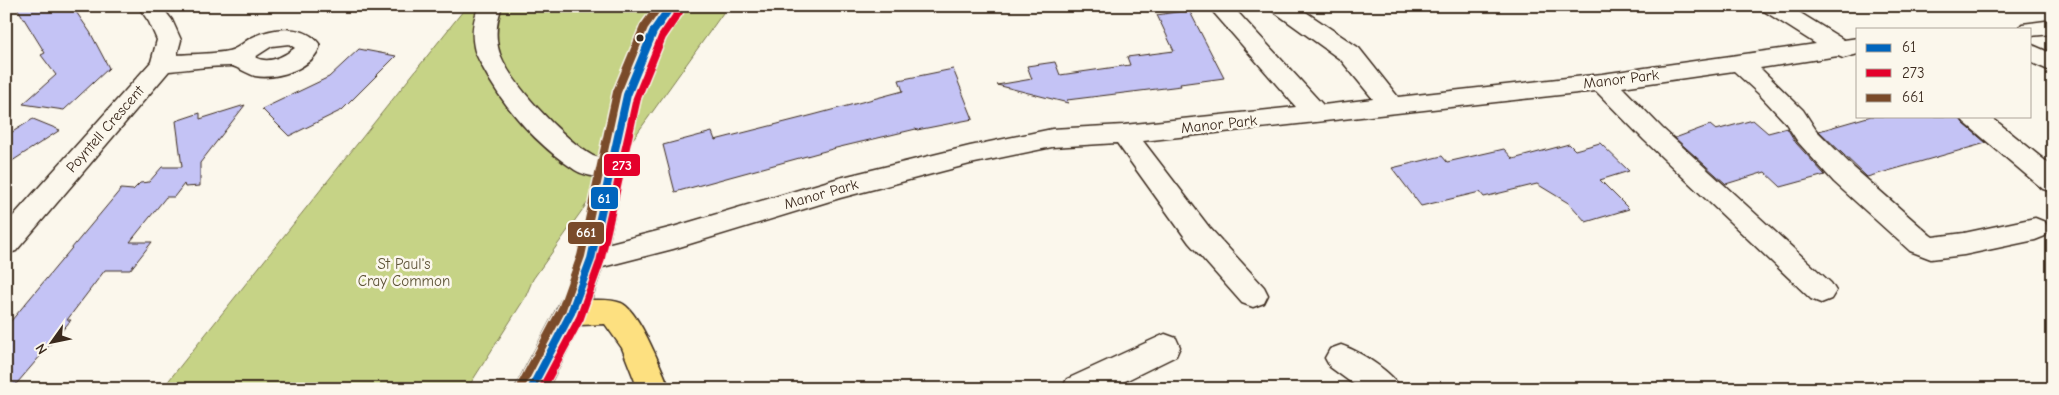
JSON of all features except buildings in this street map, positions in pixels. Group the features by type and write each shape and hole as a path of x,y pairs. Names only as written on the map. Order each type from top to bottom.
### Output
{"main road":[{"path":"530,389 571,313 591,259 627,95 653,32 671,6"},
{"path":"571,313 613,312 635,342 654,389"}],"street":[{"name":"Poyntell Crescent","path":"6,243 162,64 169,40 160,20 149,6"},
{"path":"491,6 484,23 486,49 502,80 521,106 546,133 586,164 610,168"},
{"path":"1219,6 1317,114"},
{"path":"1281,6 1350,54 1392,106"},
{"path":"1772,6 1850,48"},
{"path":"2032,29 2053,27"},
{"name":"Manor Park","path":"591,259 673,238 839,188 970,155 1052,138 1124,134 1392,106 1602,82 1850,48"},
{"path":"2032,53 2053,64"},
{"path":"162,64 240,57"},
{"path":"1740,63 1768,88 1794,116 1807,136 1844,175 1920,243 1931,248 1964,244 2035,229"},
{"path":"1602,82 1653,134 1821,291"},
{"path":"1975,118 2053,182"},
{"path":"1124,134 1199,234 1253,295"},
{"path":"1078,389 1165,347"},
{"path":"1341,358 1385,389"}],"green space":[{"name":"St Paul's Cray Common","path":"467,6 495,13 508,6 728,6 533,279 525,298 467,389 162,389"}],"transit line":[{"name":"661","path":"522,384 562,309 581,256 617,92 644,27 659,6"},
{"name":"61","path":"531,389 571,313 591,259 627,95 653,32 671,6"},
{"name":"273","path":"542,389 580,318 600,262 637,98 662,37 679,12"}]}
